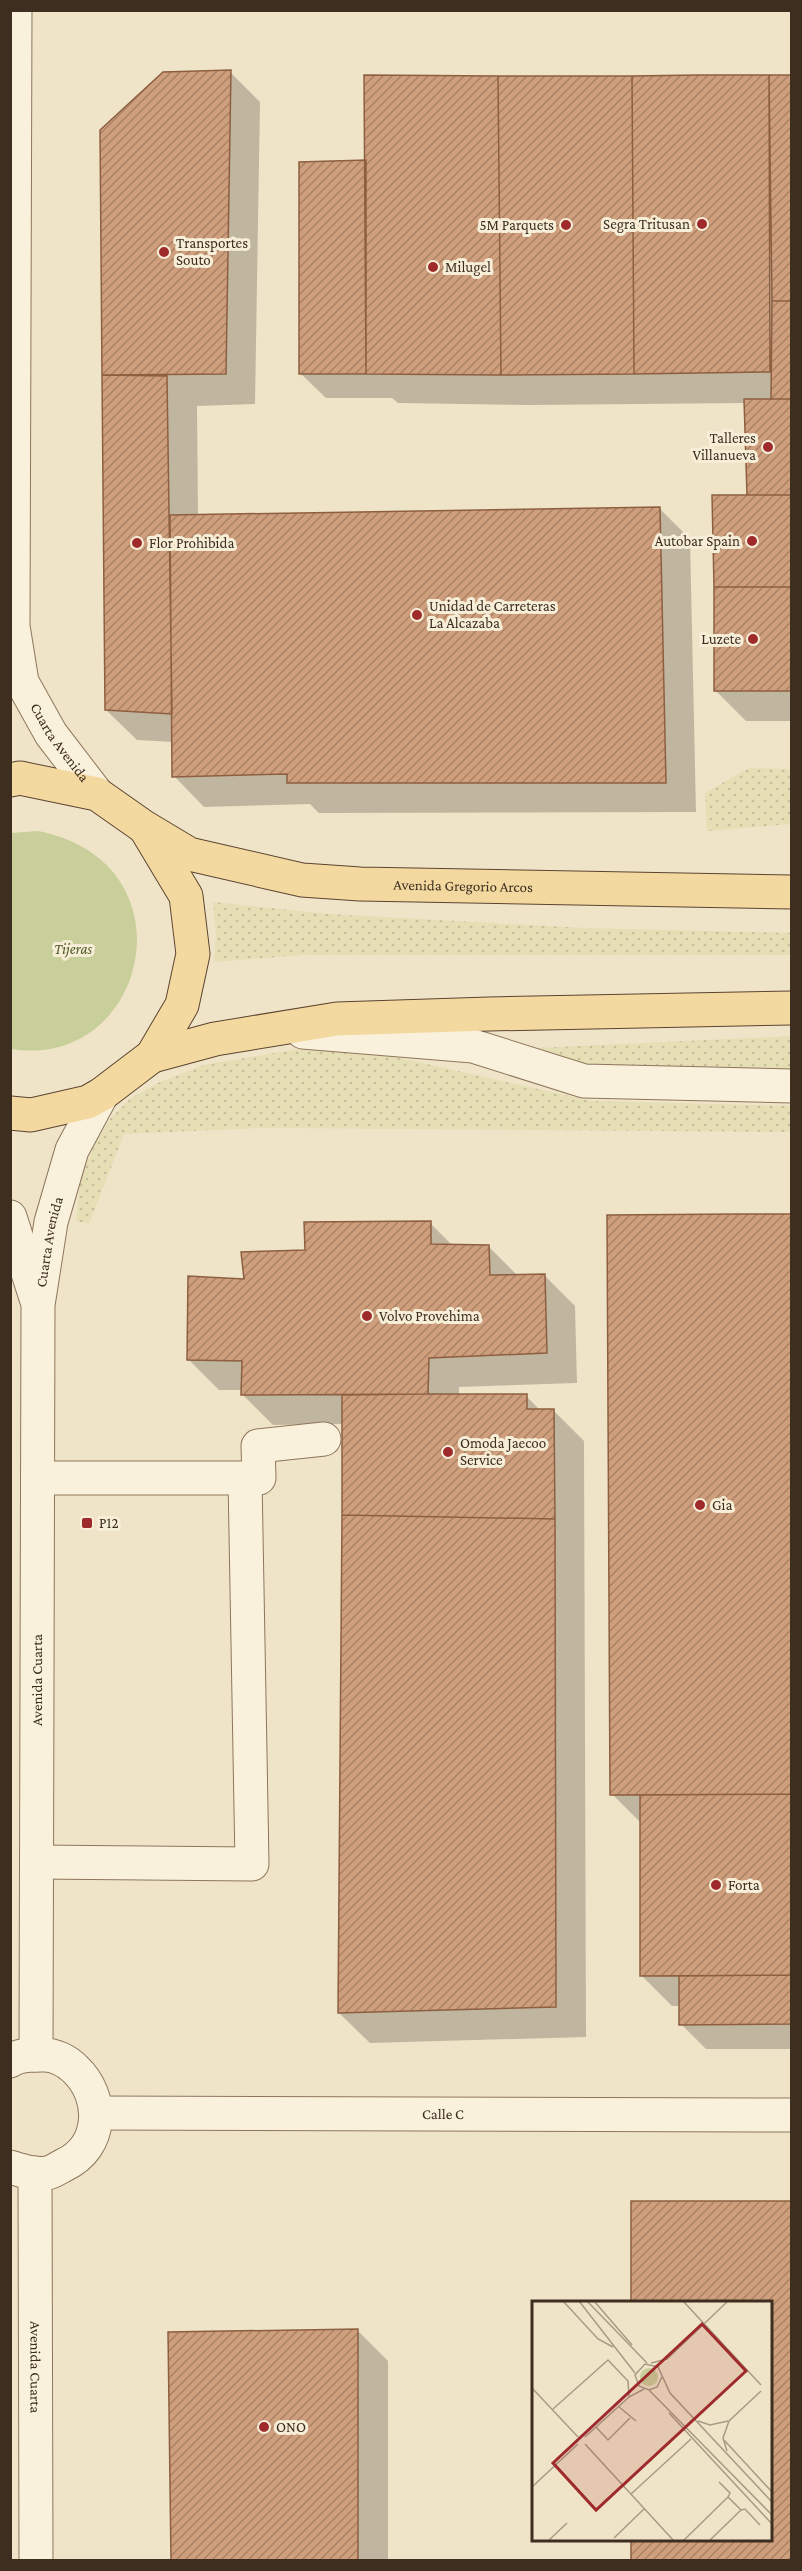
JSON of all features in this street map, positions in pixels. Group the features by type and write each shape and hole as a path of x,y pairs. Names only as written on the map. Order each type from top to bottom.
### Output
{"main road":[{"path":"10,780 20,778 97,794"},
{"name":"Avenida Gregorio Arcos","path":"97,794 144,827 189,854 302,880 360,884 786,890"},
{"path":"144,827 186,896 193,954 182,1005 152,1056"},
{"path":"10,1113 32,1115 88,1102 152,1056 215,1039 337,1019 792,1008"}],"street":[{"path":"12,630 15,10"},
{"name":"Cuarta Avenida","path":"12,630 22,682 51,734 97,794"},
{"path":"268,1029 473,1046 585,1081 792,1086"},
{"name":"Cuarta Avenida","path":"38,1305 51,1222 72,1150 102,1094"},
{"name":"Cuarta Avenida","path":"10,1216 38,1305"},
{"path":"10,1286 38,1305"},
{"name":"Avenida Cuarta","path":"23,2058 37,1862 38,1305"},
{"path":"38,1478 259,1478 258,1446 324,1439"},
{"path":"37,1862 252,1864 246,1478"},
{"path":"23,2058 47,2055 68,2062 91,2087 97,2113 91,2139 74,2160 49,2173 23,2170"},
{"name":"Calle C","path":"97,2113 792,2115"},
{"name":"Avenida Cuarta","path":"23,2170 36,2560"}],"shaded area":[{"path":"749,768 791,769 791,824 707,831 705,793"},
{"path":"213,902 329,914 583,928 791,933 791,955 303,955 214,962 216,934"},
{"path":"791,1036 791,1073 600,1069 517,1049"},
{"path":"304,1048 360,1049 591,1101 791,1106 791,1132 264,1128 124,1134 89,1224 76,1221 81,1176 96,1142 110,1119 131,1098 160,1082 203,1065"}],"green space":[{"name":"Tijeras","path":"38,831 88,850 120,881 135,919 135,960 121,998 95,1029 58,1047 11,1049 11,833"}],"building":[{"name":"Transportes Souto","path":"231,70 226,374 102,375 100,130 163,72"},
{"name":"Milugel","path":"364,75 498,76 501,375 366,374"},
{"name":"Segra Tritusan","path":"769,75 770,372 634,374 632,76"},
{"path":"769,75 792,75 792,301 772,301"},
{"name":"5M Parquets","path":"498,76 632,76 634,374 501,375"},
{"path":"366,160 366,374 299,374 299,162"},
{"path":"772,301 792,301 792,399 771,399"},
{"name":"Flor Prohibida","path":"102,375 167,376 172,714 105,710"},
{"name":"Talleres Villanueva","path":"744,399 792,399 792,495 747,495"},
{"name":"Autobar Spain","path":"712,495 792,495 792,587 714,587"},
{"name":"Unidad de Carreteras La Alcazaba","path":"660,507 666,783 287,783 287,774 172,777 170,515"},
{"name":"Luzete","path":"714,587 792,587 792,691 714,691"},
{"name":"Gia","path":"792,1214 792,1794 610,1795 607,1215"},
{"name":"Volvo Provehima","path":"431,1221 431,1244 489,1245 490,1275 545,1274 547,1353 429,1358 428,1394 241,1395 242,1361 187,1360 188,1276 244,1279 241,1252 305,1250 304,1222"},
{"name":"Omoda Jaecoo Service","path":"527,1394 527,1409 554,1409 555,1519 342,1515 342,1395"},
{"path":"342,1515 555,1519 556,2007 338,2013"},
{"name":"Forta","path":"792,1794 792,1975 640,1976 640,1795"},
{"path":"792,1975 792,2024 679,2025 679,1976"},
{"path":"631,2201 792,2201 792,2560 631,2560 631,2541 772,2541 772,2301 631,2301"},
{"name":"ONO","path":"358,2329 358,2560 171,2560 168,2332"}],"place":[{"name":"Segra Tritusan","path":"702,224"},
{"name":"5M Parquets","path":"566,225"},
{"name":"Transportes Souto","path":"164,252"},
{"name":"Milugel","path":"433,267"},
{"name":"Talleres Villanueva","path":"768,447"},
{"name":"Autobar Spain","path":"752,541"},
{"name":"Flor Prohibida","path":"137,543"},
{"name":"Unidad de Carreteras La Alcazaba","path":"417,615"},
{"name":"Luzete","path":"753,639"},
{"name":"Volvo Provehima","path":"367,1316"},
{"name":"Omoda Jaecoo Service","path":"448,1452"},
{"name":"Gia","path":"700,1505"},
{"name":"P12","path":"87,1523"},
{"name":"Forta","path":"716,1885"},
{"name":"ONO","path":"264,2427"}]}
